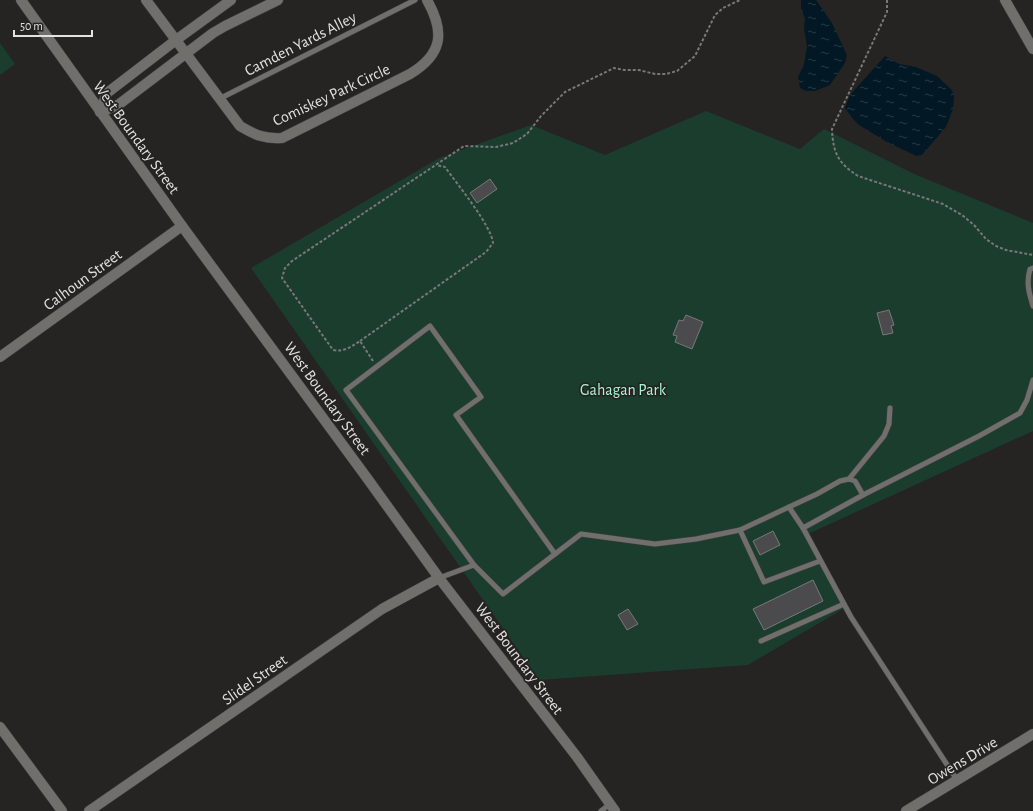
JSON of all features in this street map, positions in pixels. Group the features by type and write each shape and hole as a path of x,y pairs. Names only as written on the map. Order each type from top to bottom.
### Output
{"street":[{"name":"West Boundary Street","path":"21,0 182,226 440,578 577,757 612,808"},
{"name":"Comiskey Park Circle","path":"146,0 240,126 251,133 262,137 282,138 422,67 437,47 438,36 438,26 435,14 427,0"},
{"path":"100,112 107,93 231,0"},
{"path":"100,112 118,105 186,53 225,26 278,0"},
{"path":"1005,0 1033,48"},
{"name":"Calhoun Street","path":"0,357 182,226"},
{"name":"Slidel Street","path":"89,811 382,609 440,578"},
{"path":"0,727 62,811"},
{"name":"Owens Drive","path":"906,811 1033,734"}],"lane":[{"name":"Camden Yards Alley","path":"219,99 414,0"},
{"path":"1033,268 1030,269 1027,279 1028,290 1033,306"},
{"path":"555,554 456,415 481,396 430,326 346,390 474,565 503,594 555,554 581,534 654,544 696,539 740,530 840,481 848,479 855,481 863,495"},
{"path":"803,528 1020,413 1030,400 1033,380"},
{"path":"848,479 884,436 889,424 890,408"},
{"path":"789,507 803,528 844,604 957,780"},
{"path":"740,530 764,582 820,561"},
{"path":"440,578 474,565"},
{"path":"761,640 844,604"},
{"path":"601,811 612,808"}],"path":[{"path":"436,165 445,167 487,225 492,236 493,243 486,252 360,340 345,350 333,350 282,278 285,268 292,261 464,146 496,147 513,143 527,134 541,116 565,92 614,68 639,70 655,74 666,74 677,71 695,56 715,15 723,8 740,0"},
{"path":"887,0 887,12 832,129 833,145 838,159 846,168 858,176 943,204 962,215 974,225 986,239 996,246 1006,250 1033,255"},
{"path":"360,340 377,367"}],"green space":[{"path":"0,43 15,64 0,75"},
{"name":"Gahagan Park","path":"706,111 800,149 824,129 914,174 1033,223 1033,431 808,534 848,606 748,665 539,680 251,268 439,158 531,125 605,155"}],"water":[{"path":"801,0 816,0 832,23 847,55 845,63 830,85 815,91 806,91 800,88 798,77 804,64 807,46 804,29 805,19 801,8"},
{"path":"885,56 899,64 916,67 937,76 952,90 954,97 953,109 946,127 922,155 916,156 887,142 859,125 845,108 850,95"}],"building":[{"path":"490,179 497,189 477,203 470,193"},
{"path":"889,310 894,325 891,326 893,333 883,335 877,313"},
{"path":"686,315 703,322 692,349 675,342 677,336 673,335 679,320 683,321"},
{"path":"773,531 780,545 760,555 753,541"},
{"path":"813,580 823,601 764,630 753,609"},
{"path":"628,609 638,624 627,630 618,615"}]}
